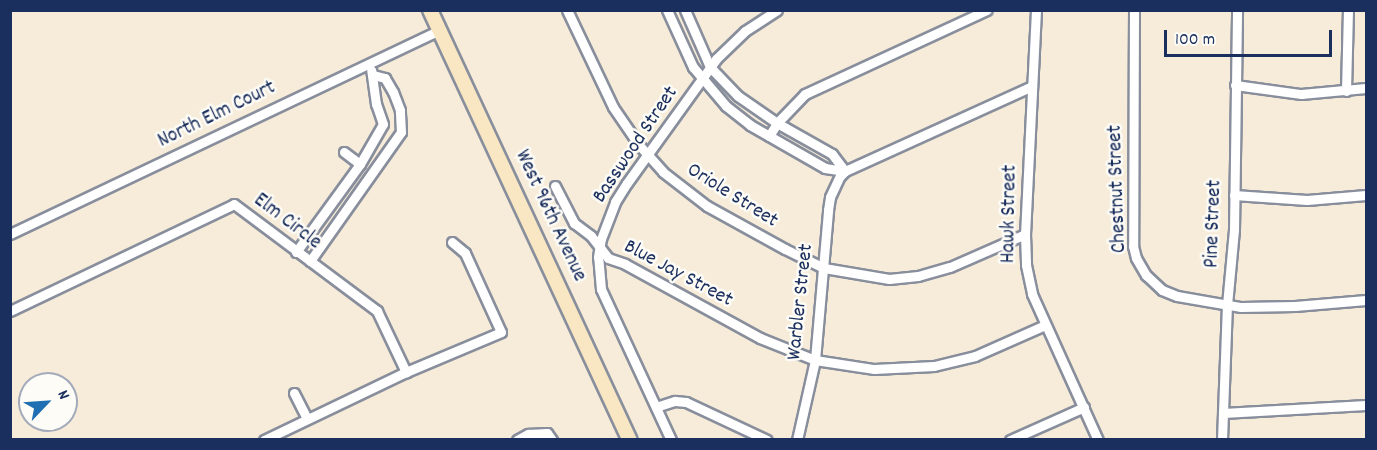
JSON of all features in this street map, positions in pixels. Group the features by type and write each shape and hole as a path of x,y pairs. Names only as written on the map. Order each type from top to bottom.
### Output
{"street":[{"name":"West 96th Avenue","path":"430,10 630,440"},
{"name":"Oriole Street","path":"567,10 613,107 648,155 680,186 708,206 824,268 889,279 918,276 950,267 1025,234"},
{"path":"667,10 726,106 769,136 825,168 845,171 1032,86"},
{"path":"685,10 706,73 777,123 832,154 845,171"},
{"name":"Basswood Street","path":"671,440 601,289 599,248 615,202 706,73 745,31 777,10"},
{"path":"769,136 777,123 798,100 815,89 987,10"},
{"name":"Hawk Street","path":"1036,10 1025,234 1028,281 1045,325 1098,440"},
{"name":"Chestnut Street","path":"1134,10 1133,246 1136,258 1146,275 1168,293 1227,305 1296,306 1366,300"},
{"name":"Pine Street","path":"1222,440 1227,305 1233,254 1237,10"},
{"path":"1346,91 1348,10"},
{"name":"North Elm Court","path":"10,234 439,30"},
{"path":"296,252 360,164 383,124 376,104 373,75 368,63"},
{"path":"310,261 401,132 400,110 393,92 385,78 373,75"},
{"path":"1235,85 1301,94 1366,88"},
{"path":"344,152 360,164"},
{"name":"Warbler Street","path":"798,440 815,360 830,197 845,171"},
{"name":"Blue Jay Street","path":"555,186 574,223 591,236 608,258 625,264 760,338 815,360 874,369 934,366 975,356 1045,325"},
{"path":"1234,195 1307,200 1366,195"},
{"name":"Elm Circle","path":"10,311 234,204 377,310 406,372"},
{"path":"264,440 406,372 501,332 465,253 452,242"},
{"path":"294,393 307,419"},
{"path":"656,407 675,401 686,402 767,440"},
{"path":"1223,413 1366,405"},
{"path":"1010,440 1084,407"},
{"path":"517,440 528,434 550,436"}]}
